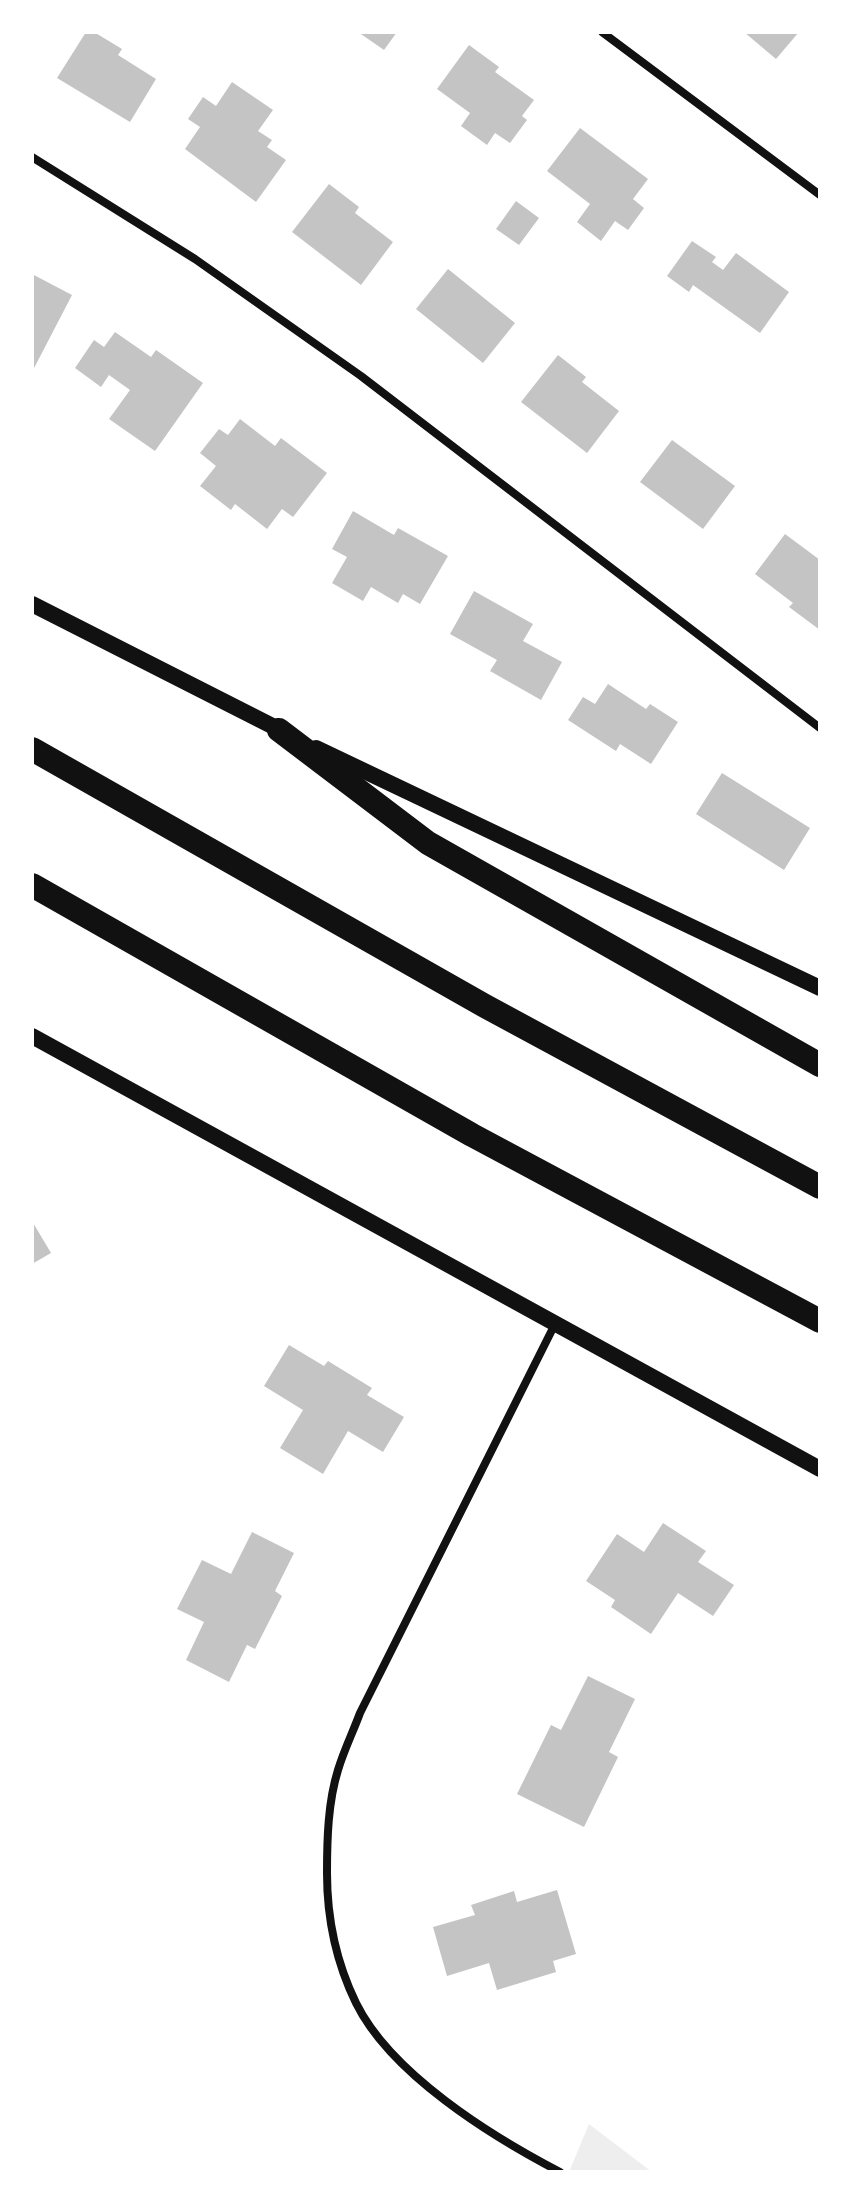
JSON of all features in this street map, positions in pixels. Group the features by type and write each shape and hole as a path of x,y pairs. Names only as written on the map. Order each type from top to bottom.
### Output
{"highway":[{"path":"279,730 428,843 820,1065"},
{"path":"32,749 459,991 820,1187"},
{"path":"32,885 472,1135 820,1321"}],"main road":[{"path":"32,604 279,730 820,988"},
{"path":"32,1036 820,1469"}],"street":[{"path":"602,32 820,195"},
{"path":"32,157 195,259 361,376 820,728"},
{"path":"555,1323 360,1713 337,1772 327,1836 327,1900 337,1955 356,2004 391,2052 431,2089 475,2123 560,2172"}],"shaded area":[{"path":"589,2124 652,2172 569,2172"}],"building":[{"path":"86,32 94,32 122,49 118,55 156,79 130,122 57,78"},
{"path":"358,32 397,32 384,50"},
{"path":"744,32 799,32 776,59"},
{"path":"469,45 499,67 495,72 534,100 522,116 527,120 510,143 495,133 487,145 461,126 470,113 437,89"},
{"path":"232,82 273,110 258,131 272,140 267,147 286,160 256,202 185,149 200,127 188,119 203,97 216,106"},
{"path":"580,128 648,179 633,199 644,208 628,230 615,221 601,241 577,222 590,204 547,171"},
{"path":"329,184 359,207 355,213 393,242 361,285 292,232"},
{"path":"516,201 539,218 519,245 496,229"},
{"path":"692,241 716,257 712,262 723,270 736,253 789,292 760,333 693,285 689,292 667,276"},
{"path":"448,269 515,323 483,363 416,309"},
{"path":"32,274 72,295 32,372"},
{"path":"115,332 151,357 156,350 203,383 155,451 109,419 130,390 109,375 101,387 75,368 94,340 104,347"},
{"path":"558,355 586,377 582,382 619,411 587,453 521,402"},
{"path":"240,419 275,446 281,438 327,473 293,517 282,509 267,529 235,504 231,510 200,486 216,466 200,453 219,429 228,435"},
{"path":"672,440 735,486 703,529 640,482"},
{"path":"353,511 394,535 398,528 448,556 420,604 403,594 398,603 371,587 363,601 332,583 347,557 332,549"},
{"path":"785,534 820,560 820,630 789,607 793,603 755,574"},
{"path":"474,591 533,624 523,641 562,662 541,700 490,671 497,660 450,634"},
{"path":"608,684 646,709 650,704 678,722 651,764 620,744 616,751 568,720 583,697 595,704"},
{"path":"722,773 810,828 784,870 696,814"},
{"path":"32,1221 51,1253 32,1264"},
{"path":"289,1345 324,1366 328,1361 372,1388 367,1395 404,1417 383,1452 348,1431 323,1474 280,1448 303,1410 264,1386"},
{"path":"663,1523 706,1551 698,1562 734,1585 713,1616 678,1593 651,1634 611,1607 615,1600 586,1581 617,1534 644,1552"},
{"path":"252,1532 294,1553 275,1591 282,1596 255,1649 247,1645 229,1682 186,1660 204,1622 177,1609 202,1560 231,1574"},
{"path":"588,1676 635,1699 609,1752 618,1757 584,1827 517,1794 551,1725 561,1730"},
{"path":"557,1890 576,1954 553,1961 556,1972 497,1990 489,1963 447,1976 433,1927 475,1915 471,1905 514,1891 517,1902"}]}
